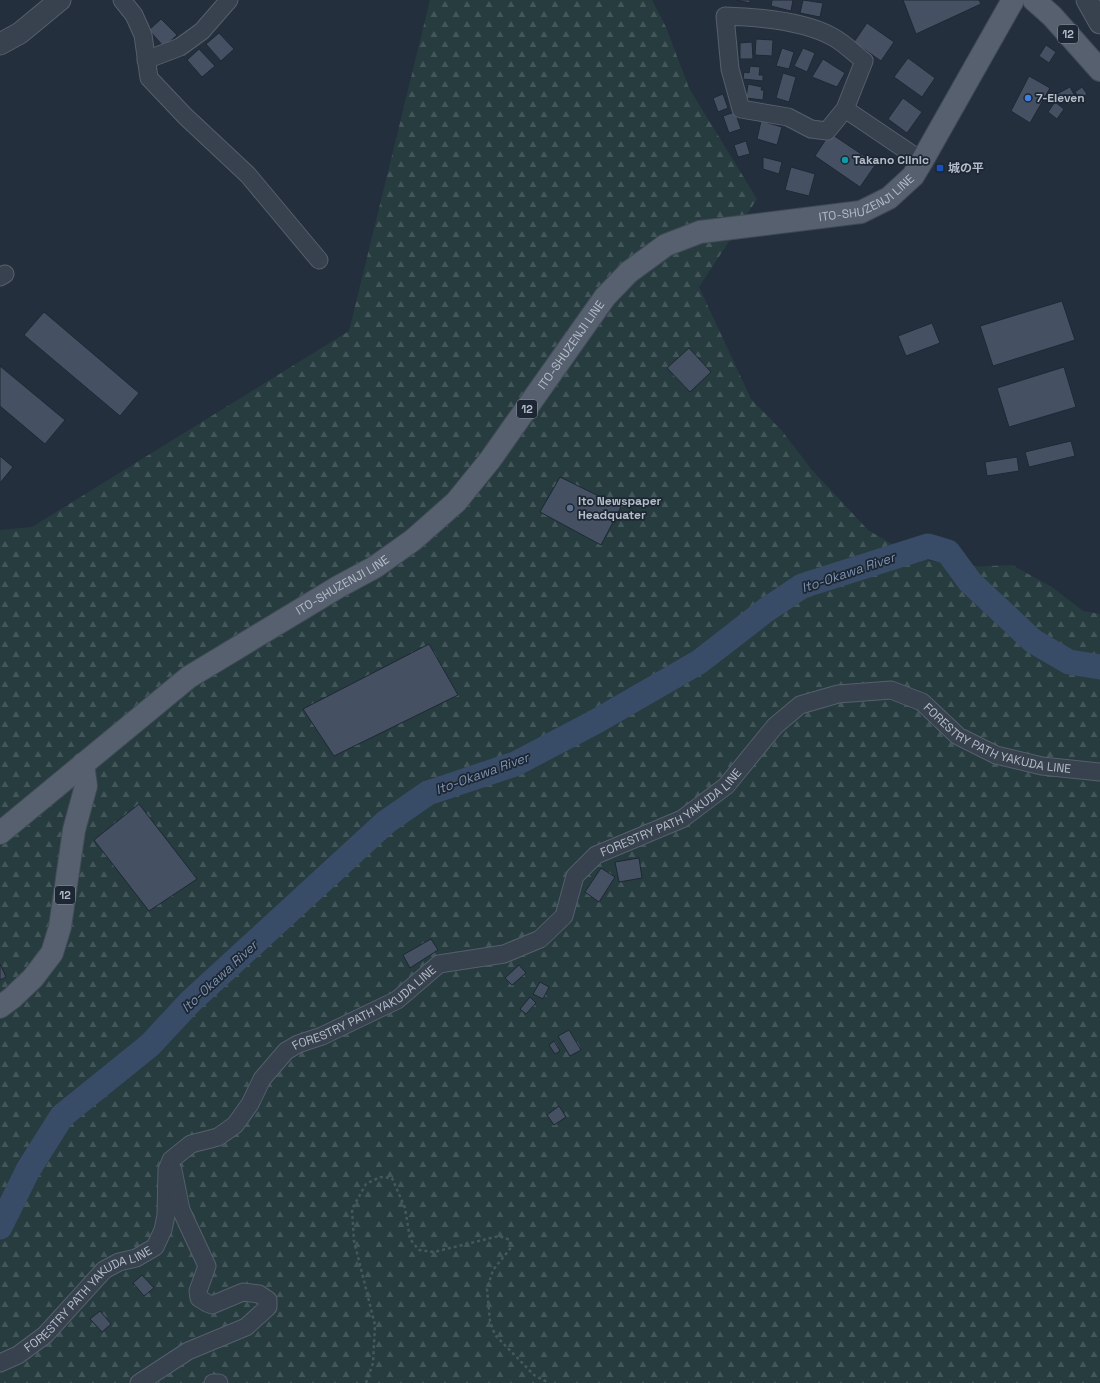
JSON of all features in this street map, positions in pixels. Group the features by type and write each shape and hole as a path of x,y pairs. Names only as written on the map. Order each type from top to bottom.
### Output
{"main road":[{"name":"ITO-SHUZENJI LINE","path":"0,833 189,677 338,587 375,567 413,540 456,502 490,460 606,297 629,272 660,249 666,245 700,232 861,212 889,198 913,176 1013,0"},
{"name":"12","path":"1034,0 1052,16 1100,70"},
{"name":"12","path":"0,1007 33,978 52,953 60,927 74,830 86,786 82,764"}],"street":[{"path":"0,44 20,33 60,0"},
{"path":"122,0 134,15 143,35 148,78 185,116 248,175 320,260"},
{"path":"146,60 180,47 202,31 229,0"},
{"path":"1087,0 1100,23"},
{"path":"725,16 754,17 805,27 833,37 864,61 845,109 827,131 811,129 788,117 741,109 730,69 725,16"},
{"path":"845,109 922,161"},
{"name":"FORESTRY PATH YAKUDA LINE","path":"0,1363 18,1355 45,1335 104,1270 119,1262 136,1258 155,1247 163,1230 166,1215 167,1170 172,1160 191,1144 218,1137 235,1125 250,1104 262,1078 277,1060 298,1044 322,1036 397,1000 439,964 504,954 540,939 564,916 575,876 596,855 682,819 726,786 774,726 800,705 838,694 891,690 922,702 958,736 996,755 1042,766 1100,772"},
{"path":"139,1383 188,1351 246,1327 268,1307 268,1300 259,1294 243,1292 212,1304 206,1303 199,1298 198,1291 207,1266 181,1210 172,1160"},
{"path":"213,1383 218,1383"}],"path":[{"path":"366,1383 373,1364 375,1325 354,1241 352,1209 366,1184 380,1177 392,1178 405,1208 410,1239 419,1250 434,1252 499,1236 510,1240 510,1249 493,1270 487,1289 490,1321 495,1336 534,1375 549,1383"}],"green space":[{"path":"430,0 652,0 666,27 689,88 757,199 699,287 751,399 782,431 812,470 868,530 915,558 965,567 1012,565 1052,587 1083,611 1100,614 1100,1383 0,1383 0,530 32,527 349,331"}],"building":[{"path":"736,0 750,0 750,3"},
{"path":"772,0 793,0 791,11 771,6"},
{"path":"803,0 823,3 820,17 800,13"},
{"path":"903,0 979,0 981,4 916,34"},
{"path":"161,19 177,35 164,47 149,30"},
{"path":"867,23 894,42 881,61 854,42"},
{"path":"219,33 234,49 221,61 206,44"},
{"path":"756,39 773,40 772,56 755,55"},
{"path":"752,42 753,59 740,59 740,43"},
{"path":"1046,45 1056,52 1049,63 1039,56"},
{"path":"782,48 794,52 789,69 776,66"},
{"path":"803,48 815,53 807,72 794,66"},
{"path":"199,49 215,66 202,77 187,60"},
{"path":"908,58 935,78 922,97 894,77"},
{"path":"823,59 845,73 837,87 812,77"},
{"path":"750,66 760,67 759,75 763,75 763,81 743,79 744,72 749,73"},
{"path":"783,73 796,77 789,102 776,98"},
{"path":"1029,76 1050,88 1030,123 1011,111"},
{"path":"748,84 762,87 761,90 764,90 763,100 746,98"},
{"path":"1070,87 1077,100 1068,105 1066,101 1060,104 1055,95"},
{"path":"1082,87 1087,94 1080,99 1075,92"},
{"path":"723,94 728,108 718,112 713,98"},
{"path":"903,98 922,112 907,133 888,119"},
{"path":"1055,102 1064,109 1057,119 1048,112"},
{"path":"735,112 741,129 729,133 723,116"},
{"path":"761,121 782,127 777,145 757,139"},
{"name":"Takano Clinic","path":"830,133 876,164 860,187 815,156"},
{"path":"746,141 750,154 738,157 734,145"},
{"path":"763,157 782,162 779,174 763,169"},
{"path":"791,167 815,174 809,196 785,190"},
{"path":"1062,301 1075,340 993,366 980,326"},
{"path":"44,312 139,393 120,416 24,335"},
{"path":"932,323 940,343 906,356 898,336"},
{"path":"689,348 711,372 690,392 667,368"},
{"path":"0,366 65,420 45,444 0,406"},
{"path":"1064,367 1076,407 1009,427 997,388"},
{"path":"1071,441 1075,456 1029,467 1025,452"},
{"path":"0,456 13,467 0,483"},
{"path":"1017,457 1019,471 987,476 985,462"},
{"path":"560,477 621,507 601,545 540,512"},
{"path":"429,644 458,695 334,756 303,709"},
{"path":"139,804 197,879 149,911 94,840"},
{"path":"639,858 642,878 619,882 615,862"},
{"path":"601,868 615,877 599,902 585,892"},
{"path":"431,939 438,950 410,968 403,955"},
{"path":"0,964 6,977 0,980"},
{"path":"519,965 526,973 512,985 505,978"},
{"path":"540,982 549,987 543,999 533,994"},
{"path":"530,997 536,1003 526,1014 520,1009"},
{"path":"569,1030 581,1050 570,1056 558,1036"},
{"path":"554,1041 560,1051 555,1054 549,1045"},
{"path":"559,1106 566,1117 554,1125 547,1115"},
{"path":"142,1275 154,1288 144,1296 133,1283"},
{"path":"100,1311 111,1324 102,1332 90,1319"}],"waterway":[{"name":"Ito-Okawa River","path":"0,1227 28,1170 62,1116 150,1045 190,1002 386,822 428,793 515,764 595,722 699,662 766,610 802,586 928,546 948,552 970,582 1033,641 1069,662 1100,667"}],"place":[{"name":"7-Eleven","path":"1028,98"},
{"name":"Takano Clinic","path":"845,160"},
{"name":"城の平","path":"940,168"},
{"name":"Ito Newspaper Headquater","path":"570,508"}]}
